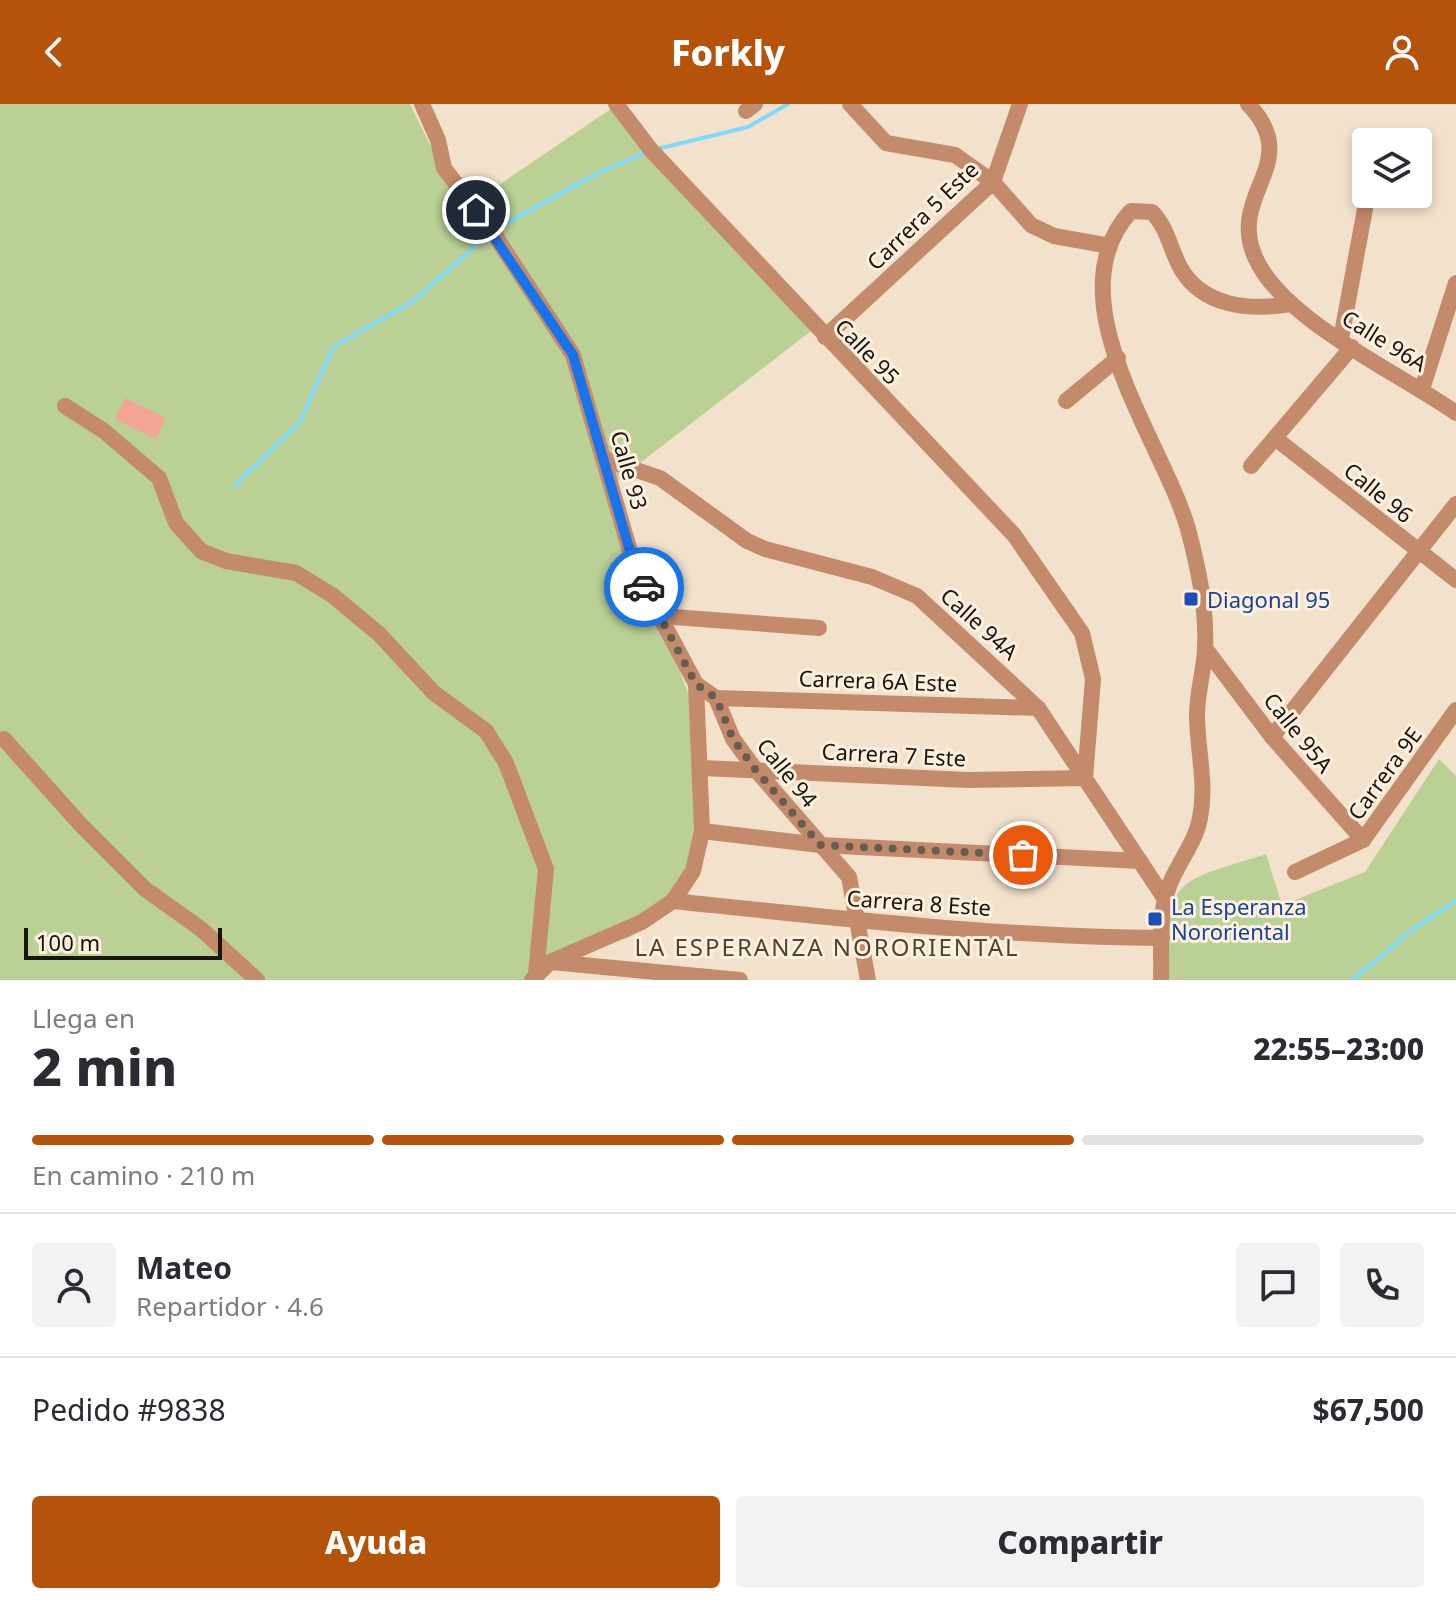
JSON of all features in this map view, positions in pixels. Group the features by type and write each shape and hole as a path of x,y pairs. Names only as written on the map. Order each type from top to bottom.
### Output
{"street":[{"name":"Calle 93","path":"422,104 438,140 444,168 492,231 573,355 636,572 696,684 702,831 693,871 673,901 642,922 550,962 534,977"},
{"name":"Calle 95","path":"616,104 651,150 1014,535 1082,633 1093,679 1085,778"},
{"path":"850,104 886,143 955,155 993,182 1031,225 1054,236 1110,246"},
{"name":"Carrera 5 Este","path":"825,337 993,182 1020,104"},
{"name":"Calle 96A","path":"1252,108 1267,129 1271,155 1247,223 1249,241 1266,278 1290,304 1456,413"},
{"path":"1251,466 1346,343 1366,208"},
{"path":"1161,980 1165,899 1200,820 1203,773 1197,716 1205,648 1201,585 1187,525 1135,412 1103,308 1110,246 1131,211 1142,209 1160,220 1180,267 1189,280 1206,294 1244,308 1290,304"},
{"path":"1422,389 1456,283"},
{"path":"1066,401 1118,358"},
{"path":"65,406 104,431 159,478 176,523 201,551 226,561 296,573 332,595 379,634 434,693 486,731 512,775 546,869 534,977"},
{"name":"Calle 96","path":"1275,438 1456,580"},
{"name":"Calle 94A","path":"604,459 660,478 747,541 765,549 872,577 917,596 1038,708 1165,899"},
{"path":"1272,737 1456,504"},
{"path":"660,616 819,628"},
{"name":"Calle 95A","path":"1205,648 1272,737 1363,840"},
{"path":"696,684 716,698"},
{"name":"Carrera 6A Este","path":"716,698 1038,708"},
{"name":"Calle 94","path":"716,698 733,739 755,769 849,877 868,980"},
{"name":"Carrera 9E","path":"1295,872 1363,840 1456,710"},
{"path":"4,739 145,889 201,929 257,980"},
{"name":"Carrera 7 Este","path":"701,768 968,780 1085,778"},
{"path":"702,831 820,845 1140,861"},
{"name":"Carrera 8 Este","path":"673,901 859,920 1093,937 1162,938"},
{"path":"550,962 740,980"}],"green space":[{"path":"0,104 410,104 462,210 618,104 811,331 609,487 692,703 705,785 708,844 684,901 630,937 577,954 537,980 0,980"},
{"path":"1439,759 1456,776 1456,980 1168,980 1171,914 1180,891 1188,883 1215,870 1266,854 1282,905 1365,872"}],"building":[{"path":"125,398 166,418 156,439 115,419"}],"waterway":[{"path":"657,149 748,127 788,104"},
{"path":"496,229 594,175 649,151"},
{"path":"235,485 300,422 333,347 412,302 489,234"},
{"path":"1352,980 1416,927 1456,901"}],"way so far":[{"path":"644,587 696,684 716,698 733,739 820,845 1023,855"}],"place":[{"name":"Diagonal 95","path":"1191,599"},
{"name":"La Esperanza Nororiental","path":"1155,919"}],"district":[{"name":"LA ESPERANZA NORORIENTAL","path":"827,946"}],"route":[{"path":"476,210 573,355 636,572 644,587"}]}
